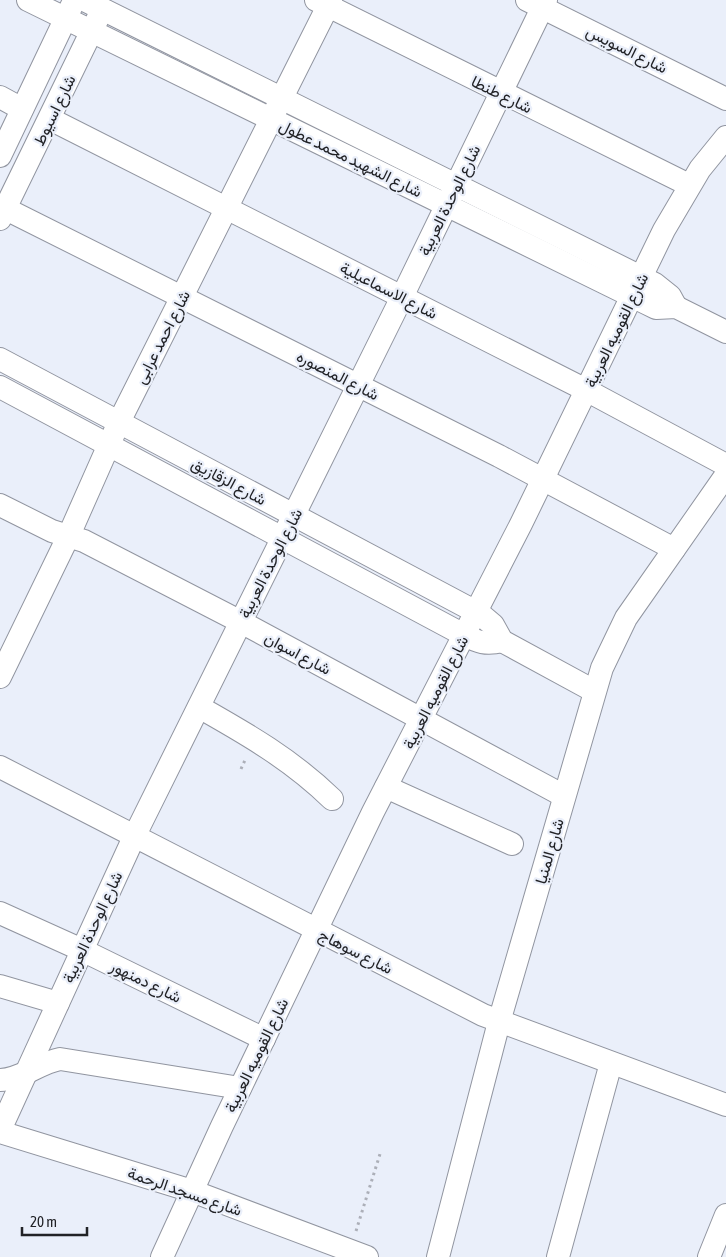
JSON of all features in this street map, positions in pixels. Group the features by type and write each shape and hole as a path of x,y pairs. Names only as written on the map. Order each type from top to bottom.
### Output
{"street":[{"name":"شارع الشهيد محمد عطول","path":"28,0 70,9 92,31 446,205 637,287"},
{"name":"شارع طنطا","path":"325,2 500,93 689,185"},
{"name":"شارع احمد عرابى","path":"0,677 69,535 119,422 273,120 325,2"},
{"name":"شارع الشهيد محمد عطول","path":"98,3 283,99 456,184 637,287 656,308 676,307 726,332"},
{"name":"شارع اسيوط","path":"2,211 92,31 98,3"},
{"name":"شارع الوحدة العربية","path":"0,1131 134,837 402,297 500,93 539,3"},
{"name":"شارع السويس","path":"539,3 726,99"},
{"name":"شارع اسيوط","path":"0,156 70,9"},
{"path":"0,97 22,109"},
{"name":"شارع الاسماعيلية","path":"50,118 586,390 726,465"},
{"name":"شارع القوميه العربية","path":"162,1257 240,1088 386,787 543,479 664,230 689,185 726,137"},
{"name":"شارع المنصوره","path":"2,211 182,297 543,479 674,549"},
{"name":"شارع الزقازيق","path":"0,359 476,612 493,625 502,642 594,691"},
{"name":"شارع الزقازيق","path":"0,388 479,643 492,644 502,642"},
{"name":"شارع المنيا","path":"438,1257 499,1022 594,691 613,643 626,618 726,474"},
{"name":"شارع اسوان","path":"0,505 52,531 69,535 240,622 564,796"},
{"path":"199,706 275,751 312,780 332,799"},
{"name":"شارع سوهاج","path":"0,767 317,932 499,1022 726,1105"},
{"path":"386,787 512,844"},
{"name":"شارع دمنهور","path":"0,913 82,950 264,1039"},
{"path":"0,986 58,1003"},
{"path":"0,1080 26,1073 46,1062 60,1059 240,1088"},
{"path":"558,1257 611,1063"},
{"name":"شارع مسجد الرحمة","path":"0,1131 192,1191 358,1254"},
{"path":"709,1257 724,1226"}],"path":[{"path":"358,1254 380,1154"}]}
